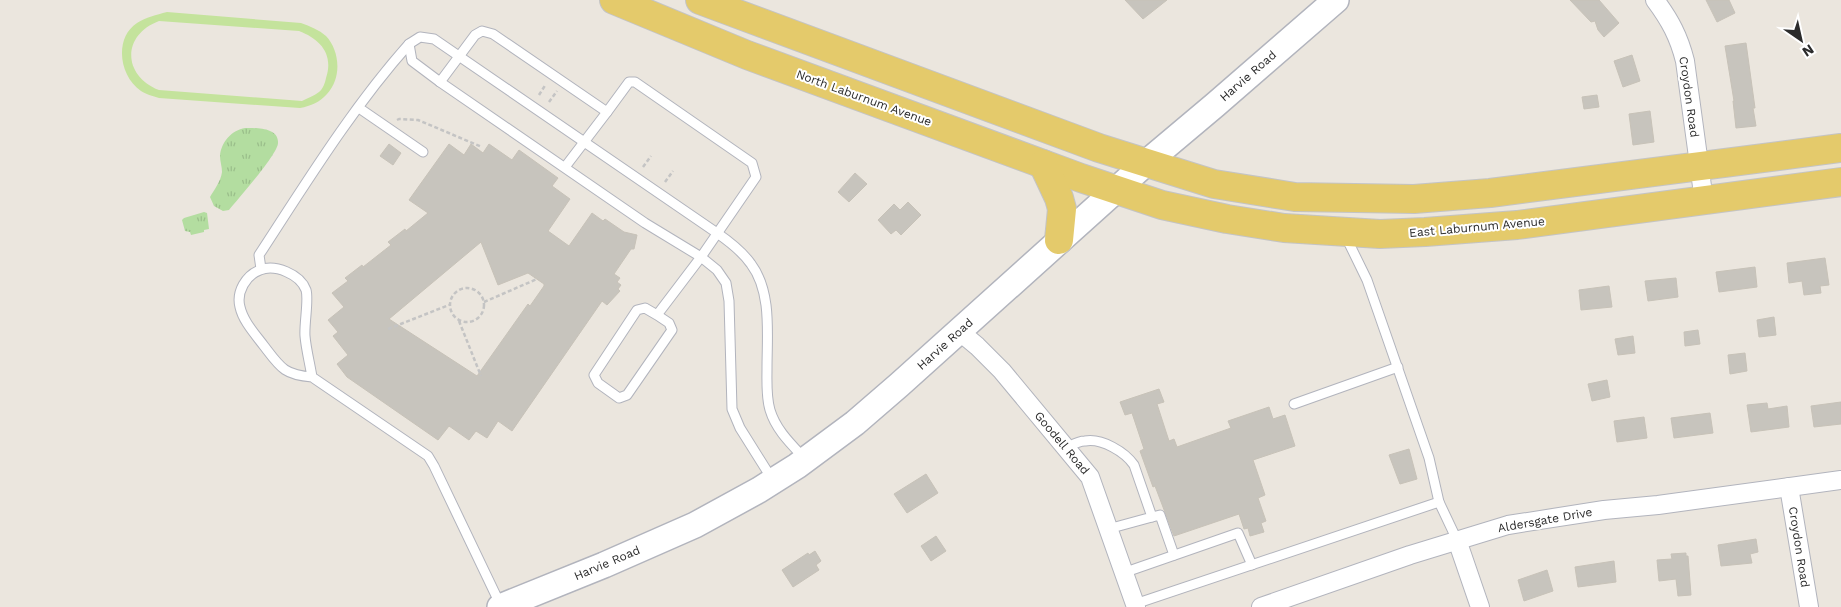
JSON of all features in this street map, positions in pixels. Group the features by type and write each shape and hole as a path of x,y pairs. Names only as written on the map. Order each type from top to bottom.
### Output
{"main road":[{"name":"North Laburnum Avenue","path":"614,0 747,55 1116,190"},
{"path":"700,0 1098,148 1214,184 1295,197 1414,199 1490,193 1841,148"},
{"path":"1044,164 1062,209 1059,240"},
{"name":"East Laburnum Avenue","path":"1116,190 1162,205 1227,219 1284,228 1344,233 1425,232 1517,225 1841,182"}],"street":[{"name":"Harvie Road","path":"500,607 604,565 695,525 805,460 855,423 1146,163 1216,105 1336,0"},
{"name":"Croydon Road","path":"1655,0 1671,20 1680,40 1685,61 1704,200"},
{"name":"Goodell Road","path":"959,331 1002,371 1090,477 1135,606"},
{"name":"Aldersgate Drive","path":"1261,607 1457,540 1508,525 1540,519 1841,480"},
{"name":"Croydon Road","path":"1789,486 1809,607"},
{"path":"1457,540 1480,607"}],"lane":[{"path":"440,82 475,34 482,31 492,34 607,112"},
{"path":"261,269 259,255 325,155 359,108 409,44 420,37 434,39 740,250 760,279 766,321 769,408 777,427 805,460"},
{"path":"409,44 412,61 440,82 645,223 701,257 717,270 726,283 729,301 732,409 740,428 773,480"},
{"path":"565,167 629,82 635,82 752,163 756,177 701,257 657,314"},
{"path":"359,108 423,152"},
{"path":"1344,233 1367,280 1429,458 1439,502 1457,540"},
{"path":"312,377 305,336 306,290 298,279 284,270 261,269 246,280 239,294 240,307 248,324 279,366 295,376 312,377 428,456 500,607"},
{"path":"645,308 657,314 669,323 672,330 627,395 619,398 598,383 594,374 637,310 645,308"},
{"path":"1294,404 1398,367"},
{"path":"1066,448 1084,440 1093,440 1106,444 1130,460 1134,465 1152,517"},
{"path":"1135,606 1439,502"},
{"path":"1108,529 1160,515 1174,555"},
{"path":"1123,573 1238,533 1252,565"}],"path":[{"path":"539,95 546,83"},
{"path":"549,102 557,91"},
{"path":"387,128 399,119 418,120 482,147"},
{"path":"643,167 651,156"},
{"path":"665,182 673,171"},
{"path":"484,302 537,279"},
{"path":"462,288 474,289 484,302 484,308 479,318 468,322 453,316 450,305 453,295 462,288"},
{"path":"388,329 450,305"},
{"path":"459,320 481,376"}],"green space":[{"path":"167,12 308,25 326,36 334,49 337,73 332,88 312,105 300,108 159,98 147,94 141,91 128,76 124,67 122,47 130,30 137,23","holes":["159,21 299,31 307,34 319,43 327,55 328,62 324,86 315,95 302,101 159,90 138,75 131,55 133,45 138,36 147,27"]},
{"path":"245,128 271,131 275,134 278,143 272,157 257,176 229,210 223,211 214,206 210,197 221,175 220,156 222,146 228,137 236,131"},
{"path":"204,212 207,213 209,229 191,235 190,232 185,231 182,220 184,218"}],"building":[{"path":"1125,0 1167,0 1143,19"},
{"path":"1570,0 1599,0 1619,23 1604,37 1598,30 1595,21 1591,22"},
{"path":"1706,0 1729,0 1735,13 1717,22"},
{"path":"1746,43 1756,126 1736,128 1734,101 1725,46"},
{"path":"1632,55 1640,81 1623,87 1614,61"},
{"path":"1597,95 1599,107 1584,109 1582,97"},
{"path":"1650,111 1654,142 1633,145 1629,114"},
{"path":"389,144 401,153 393,165 380,156"},
{"path":"449,144 464,155 471,144 483,153 489,144 512,160 519,150 558,178 552,186 570,199 548,231 569,246 592,213 624,232 637,235 634,249 631,249 614,274 620,278 617,282 621,285 618,289 620,291 607,305 602,301 512,431 498,421 487,438 476,431 469,440 449,426 438,440 347,377 337,364 348,355 333,336 338,332 328,320 344,307 332,293 348,281 345,278 362,265 363,267 391,245 388,242 405,229 406,231 428,213 409,200","holes":["481,242 498,285 528,273 544,284 530,306 528,304 477,376 389,319"]},
{"path":"855,173 867,184 849,202 838,192"},
{"path":"908,202 921,215 901,235 896,230 891,234 878,220 894,204 900,210"},
{"path":"1825,258 1829,285 1820,286 1821,293 1804,295 1802,281 1789,283 1787,263"},
{"path":"1755,267 1757,287 1719,292 1716,272"},
{"path":"1676,278 1678,297 1648,301 1645,281"},
{"path":"1609,286 1612,307 1581,310 1579,290"},
{"path":"1774,317 1776,335 1759,337 1757,320"},
{"path":"1698,330 1700,344 1685,346 1684,332"},
{"path":"1633,336 1635,353 1618,355 1615,339"},
{"path":"1745,353 1747,371 1730,374 1728,355"},
{"path":"1607,380 1610,397 1592,401 1588,384"},
{"path":"1159,389 1164,402 1157,404 1169,441 1174,439 1177,447 1231,428 1228,421 1269,407 1273,419 1285,415 1295,446 1253,460 1265,495 1258,498 1266,521 1261,523 1264,532 1250,536 1248,528 1244,529 1239,514 1174,536 1140,451 1144,449 1132,413 1125,415 1120,402"},
{"path":"1841,402 1841,424 1814,427 1811,406"},
{"path":"1767,403 1768,409 1787,406 1789,427 1751,432 1747,405"},
{"path":"1710,413 1713,433 1674,438 1671,418"},
{"path":"1644,417 1647,438 1617,442 1614,421"},
{"path":"1409,449 1417,479 1400,484 1389,455"},
{"path":"926,474 938,493 907,513 894,494"},
{"path":"936,536 946,551 931,561 921,546"},
{"path":"1756,539 1758,552 1750,554 1752,563 1721,566 1718,545"},
{"path":"815,551 821,561 816,565 819,570 793,587 782,570 808,553 809,555"},
{"path":"1686,553 1686,556 1688,556 1691,595 1678,596 1676,579 1659,581 1657,560 1672,559 1671,554"},
{"path":"1614,561 1616,582 1578,587 1575,567"},
{"path":"1547,570 1553,591 1524,601 1518,580"}]}
